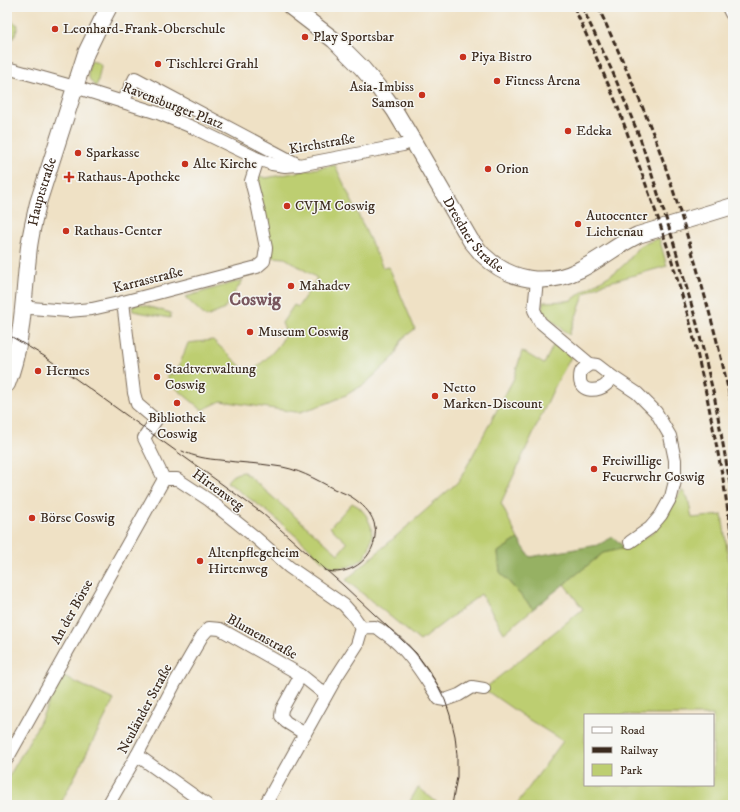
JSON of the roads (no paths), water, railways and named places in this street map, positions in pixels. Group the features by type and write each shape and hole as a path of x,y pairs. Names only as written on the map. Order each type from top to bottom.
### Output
{"main road":[{"name":"Hauptstraße","path":"7,384 11,375 12,347 23,306 29,248 38,203 86,53 109,7"},
{"name":"Dresdner Straße","path":"291,7 334,40 362,68 378,87 413,140 471,241 483,255 505,271 525,279 538,280 564,277 580,270 626,241 733,206"},
{"path":"730,7 733,13"}],"street":[{"name":"Ravensburger Platz","path":"7,68 75,87 158,113 258,158"},
{"path":"124,102 126,94 135,78 299,165"},
{"name":"Kirchstraße","path":"258,158 272,164 285,166 299,165 403,145 413,140"},
{"name":"Karrasstraße","path":"23,306 68,311 92,309 257,268 264,261 266,248 251,181 258,158"},
{"path":"538,280 534,310 540,322 590,364 596,365 637,392 656,412 670,436 675,460 675,481 671,498 661,515 650,528 630,542"},
{"path":"122,302 134,393 137,404 156,420 144,438 164,479"},
{"path":"590,364 582,370 580,376 580,383 584,388 595,390 604,386 608,383 610,375"},
{"name":"Hirtenweg","path":"164,479 177,479 209,500 289,567 344,605 362,628"},
{"name":"An der Börse","path":"7,759 164,479"},
{"path":"265,805 326,695 357,645 362,628 376,627 392,638 414,661 439,698 445,700 459,695 472,687 484,688"},
{"name":"Blumenstraße","path":"208,628 220,629 301,675 326,695"},
{"name":"Neuländer Straße","path":"108,805 137,755 175,683 208,628"},
{"name":"Blumenstraße","path":"301,675 282,708 281,716 286,722 305,734"},
{"path":"137,755 207,805"}],"tram line":[{"path":"7,334 44,356 262,513 416,653 436,682 445,700 455,736 457,777 452,805"},
{"path":"182,451 206,458 291,469 306,474 354,498 365,508 374,523 375,536 370,553 358,565 350,569 333,572 324,570"}],"railway":[{"path":"574,7 616,102 671,258 691,326 708,402 723,479 733,544"},
{"path":"582,7 613,73 640,138 672,237 697,324 715,400 733,500"},
{"path":"598,7 638,95 669,178 696,265 711,320 733,414"}],"place":[{"name":"Leonhard-Frank-Oberschule","path":"55,29"},
{"name":"Play Sportsbar","path":"305,37"},
{"name":"Piya Bistro","path":"463,57"},
{"name":"Tischlerei Grahl","path":"158,64"},
{"name":"Fitness Arena","path":"497,81"},
{"name":"Asia-Imbiss Samson","path":"422,95"},
{"name":"Edeka","path":"568,131"},
{"name":"Sparkasse","path":"78,153"},
{"name":"Alte Kirche","path":"185,164"},
{"name":"Orion","path":"488,169"},
{"name":"Rathaus-Apotheke","path":"69,177"},
{"name":"CVJM Coswig","path":"287,206"},
{"name":"Autocenter Lichtenau","path":"578,224"},
{"name":"Rathaus-Center","path":"66,231"},
{"name":"Mahadev","path":"291,286"},
{"name":"Museum Coswig","path":"250,332"},
{"name":"Hermes","path":"38,371"},
{"name":"Stadtverwaltung Coswig","path":"157,377"},
{"name":"Netto Marken-Discount","path":"435,396"},
{"name":"Bibliothek Coswig","path":"177,403"},
{"name":"Freiwillige Feuerwehr Coswig","path":"594,469"},
{"name":"Börse Coswig","path":"32,518"},
{"name":"Altenpflegeheim Hirtenweg","path":"200,561"}],"district":[{"name":"Coswig","path":"255,300"}]}
